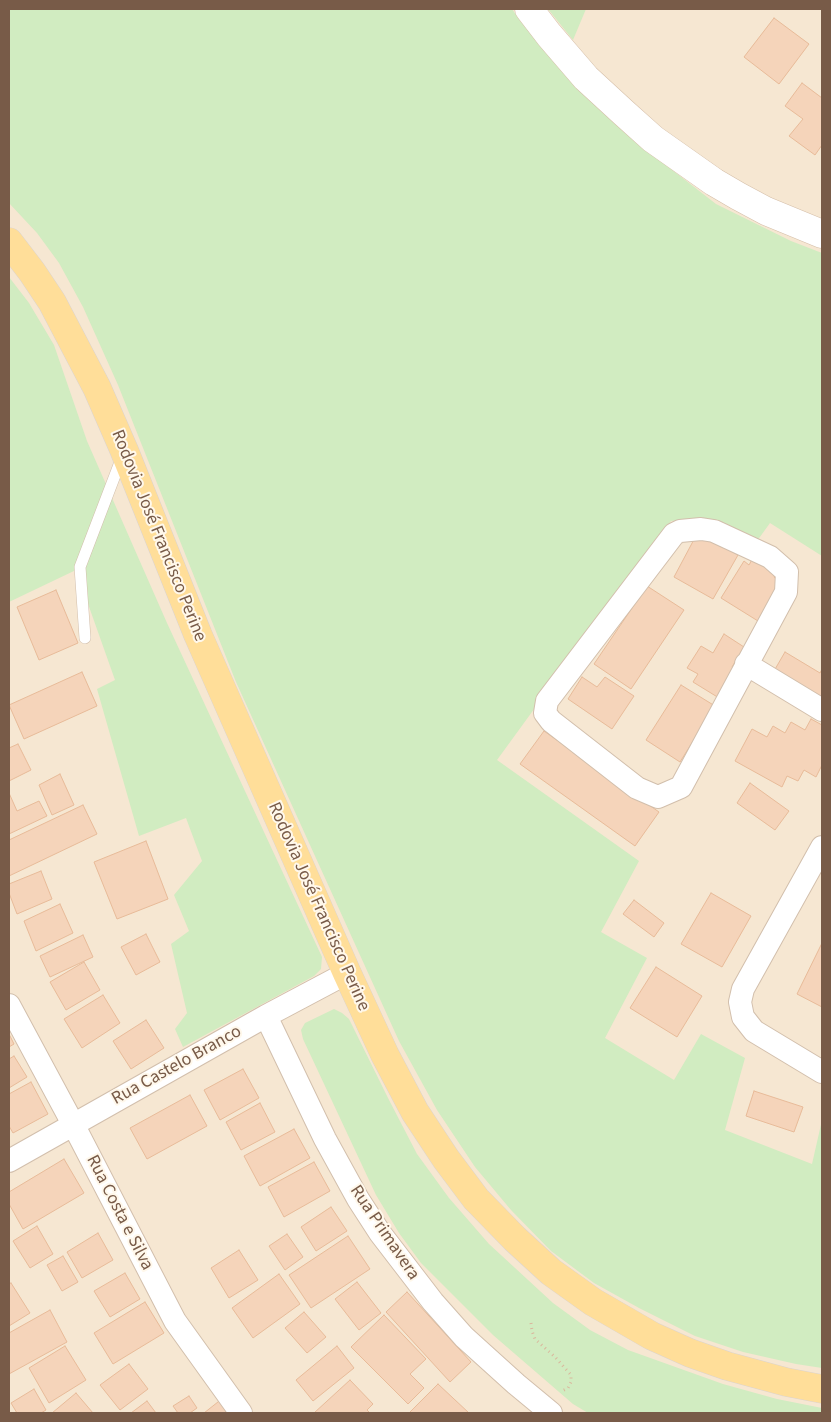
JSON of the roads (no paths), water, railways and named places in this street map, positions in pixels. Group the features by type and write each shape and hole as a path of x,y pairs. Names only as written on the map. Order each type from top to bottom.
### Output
{"main road":[{"name":"Rodovia José Francisco Perine","path":"9,242 32,272 69,334 97,388 124,450 198,636 347,973 385,1055 411,1104 446,1159 476,1199 515,1239 551,1272 593,1302 652,1336 690,1352 727,1366 786,1382 822,1389"}],"street":[{"path":"529,9 586,78 653,139 714,182 738,196 766,211 822,234"},
{"path":"701,529 714,532 770,557 787,572 786,592 746,664 681,786 658,798 637,788 551,721 545,713 547,701 674,534 680,531 701,529"},
{"path":"746,664 822,710"},
{"path":"822,847 743,989 740,1002 742,1017 754,1032 822,1072"},
{"name":"Rua Castelo Branco","path":"9,1161 266,1016 347,973"},
{"name":"Rua Costa e Silva","path":"9,1004 174,1321 241,1413"},
{"name":"Rua Primavera","path":"266,1016 325,1139 358,1199 380,1233 433,1302 464,1337 551,1413"}],"lane":[{"path":"85,638 80,567 124,450"}]}
